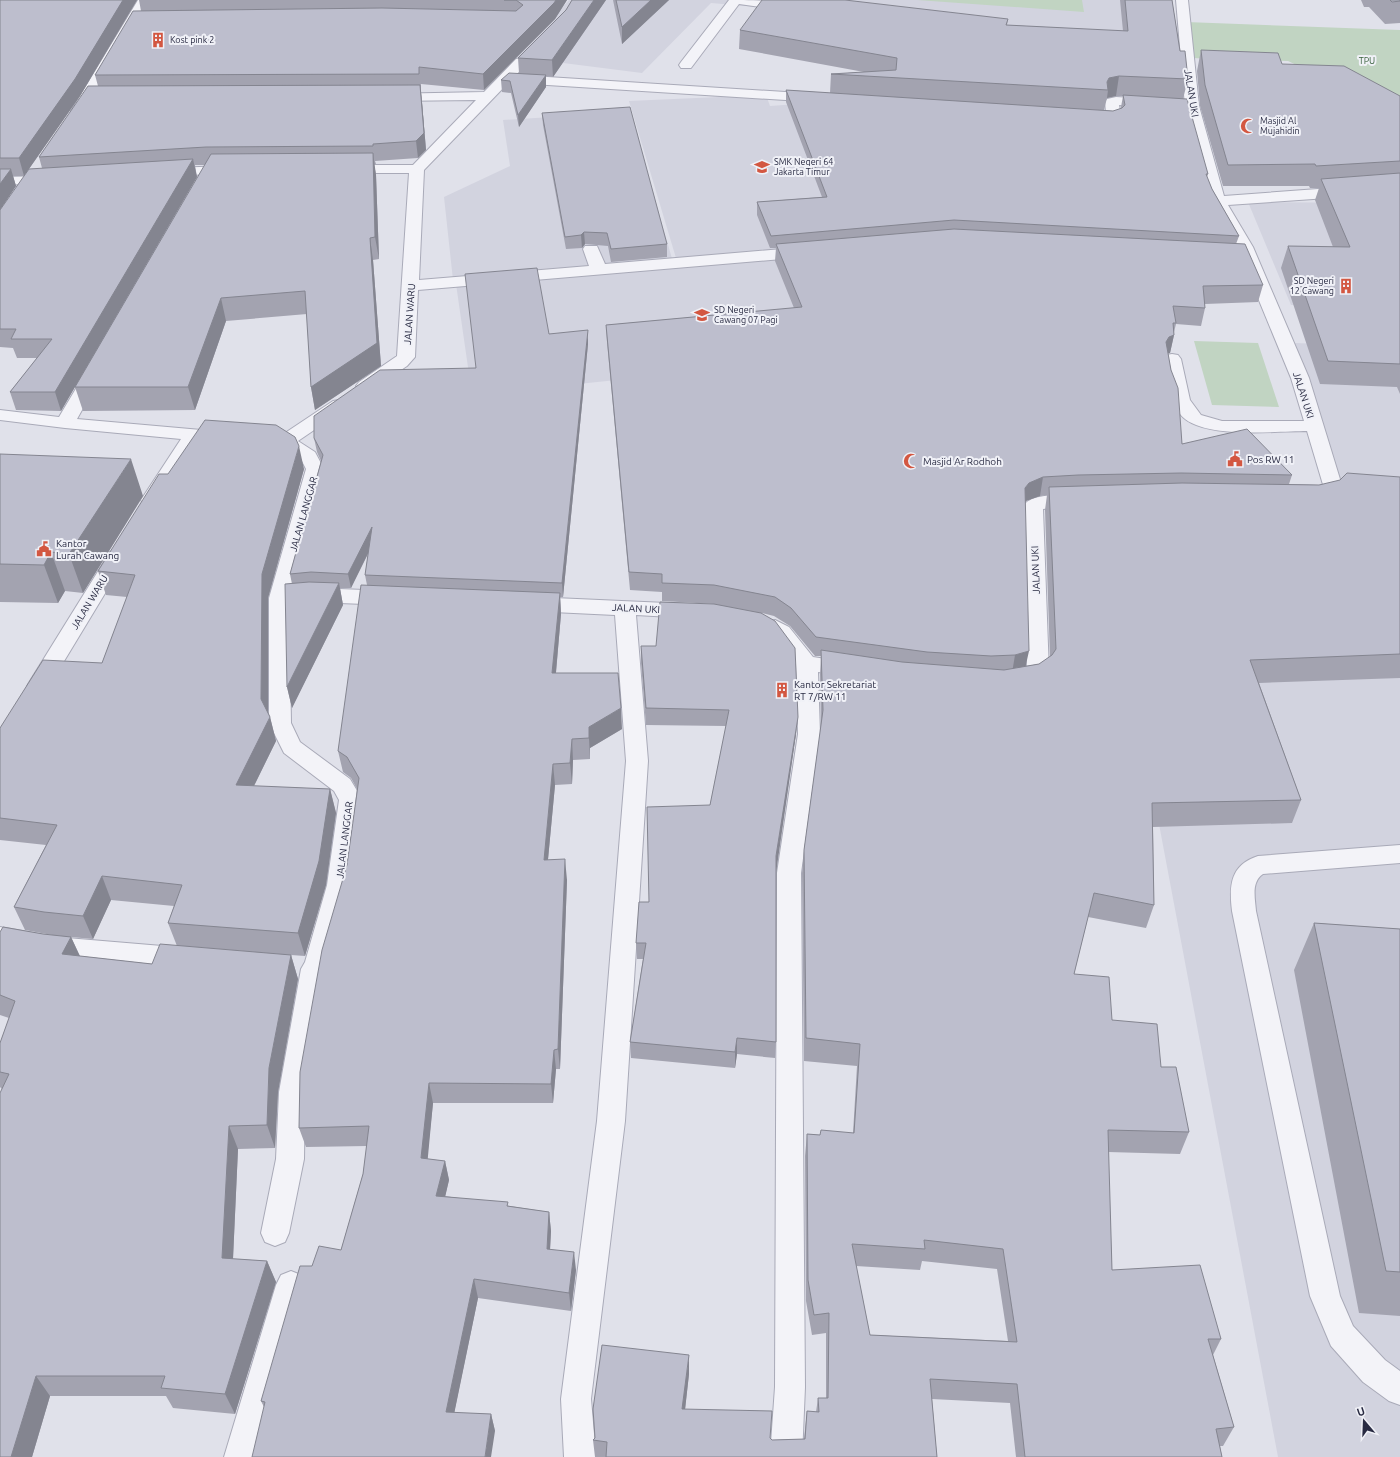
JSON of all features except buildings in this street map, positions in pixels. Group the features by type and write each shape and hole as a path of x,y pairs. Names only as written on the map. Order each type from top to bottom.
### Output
{"street":[{"path":"71,122 88,97 144,0"},
{"path":"686,65 736,0 798,8"},
{"name":"JALAN UKI","path":"1182,0 1184,106 1218,201 1240,254 1267,302 1300,378 1314,426 1341,489 1324,498 1311,501 1296,501"},
{"path":"132,22 148,22"},
{"path":"330,169 417,169 531,52"},
{"path":"504,79 832,98"},
{"path":"376,97 488,96"},
{"path":"88,97 104,97"},
{"path":"1080,115 1112,117 1114,116 1112,102 1116,101 1162,104"},
{"path":"20,194 40,165"},
{"name":"JALAN WARU","path":"286,441 401,362 406,357 417,169"},
{"path":"155,173 206,177 250,170"},
{"path":"0,181 60,179"},
{"path":"1218,201 1400,188"},
{"path":"591,249 599,270"},
{"path":"411,286 818,251"},
{"path":"1172,359 1181,400 1187,411 1200,421 1222,426 1314,426"},
{"path":"65,423 100,362"},
{"path":"0,414 65,423 192,435 286,441"},
{"path":"142,515 192,435"},
{"name":"JALAN LANGGAR","path":"275,1233 290,1159 292,1092 303,968 317,964 339,885 351,799 342,784 292,748 280,723 279,598 315,470 308,456 286,441"},
{"name":"JALAN UKI","path":"1000,684 1026,681 1038,673 1033,506 1040,503 1093,500"},
{"name":"JALAN WARU","path":"28,701 126,542"},
{"path":"279,598 314,595 406,598"},
{"name":"JALAN UKI","path":"516,603 706,612"},
{"path":"580,1457 576,1399 611,1121 637,761 625,607"},
{"path":"760,620 767,622 782,632 806,663 809,734 789,874 788,1069 790,1387 786,1457"},
{"path":"806,663 868,672"},
{"path":"1400,854 1258,865 1250,869 1245,876 1242,891 1244,910 1325,1296 1342,1336 1374,1371 1400,1390"},
{"path":"0,937 55,947 204,959"},
{"path":"240,1457 291,1284"}],"shaded area":[{"path":"569,0 1165,0 1159,42 711,3 642,73 516,57"},
{"name":"SMK Negeri 64 Jakarta Timur","path":"766,95 770,106 839,101 946,235 676,258 629,101"},
{"path":"630,112 673,262 453,280 444,197 510,166 503,120"},
{"path":"1248,202 1400,203 1400,306 1291,305"},
{"name":"SD Negeri Cawang 07 Pagi","path":"941,241 935,347 472,395 456,284"},
{"path":"1295,343 1400,347 1400,482 1336,479"},
{"path":"1400,555 1400,1457 1278,1457 1112,574"}],"green space":[{"path":"917,0 1082,0 1084,12"},
{"name":"TPU","path":"1186,22 1400,30 1400,134 1363,96 1288,61 1190,58"},
{"path":"1194,341 1258,343 1279,407 1212,405"}],"place":[{"name":"Kost pink 2","path":"158,40"},
{"name":"Masjid Al Mujahidin","path":"1248,126"},
{"name":"SMK Negeri 64 Jakarta Timur","path":"762,167"},
{"name":"SD Negeri 12 Cawang","path":"1346,286"},
{"name":"SD Negeri Cawang 07 Pagi","path":"702,315"},
{"name":"Pos RW 11","path":"1235,459"},
{"name":"Masjid Ar Rodhoh","path":"911,461"},
{"name":"Kantor Lurah Cawang","path":"44,549"},
{"name":"Kantor Sekretariat RT 7/RW 11","path":"782,690"}]}
